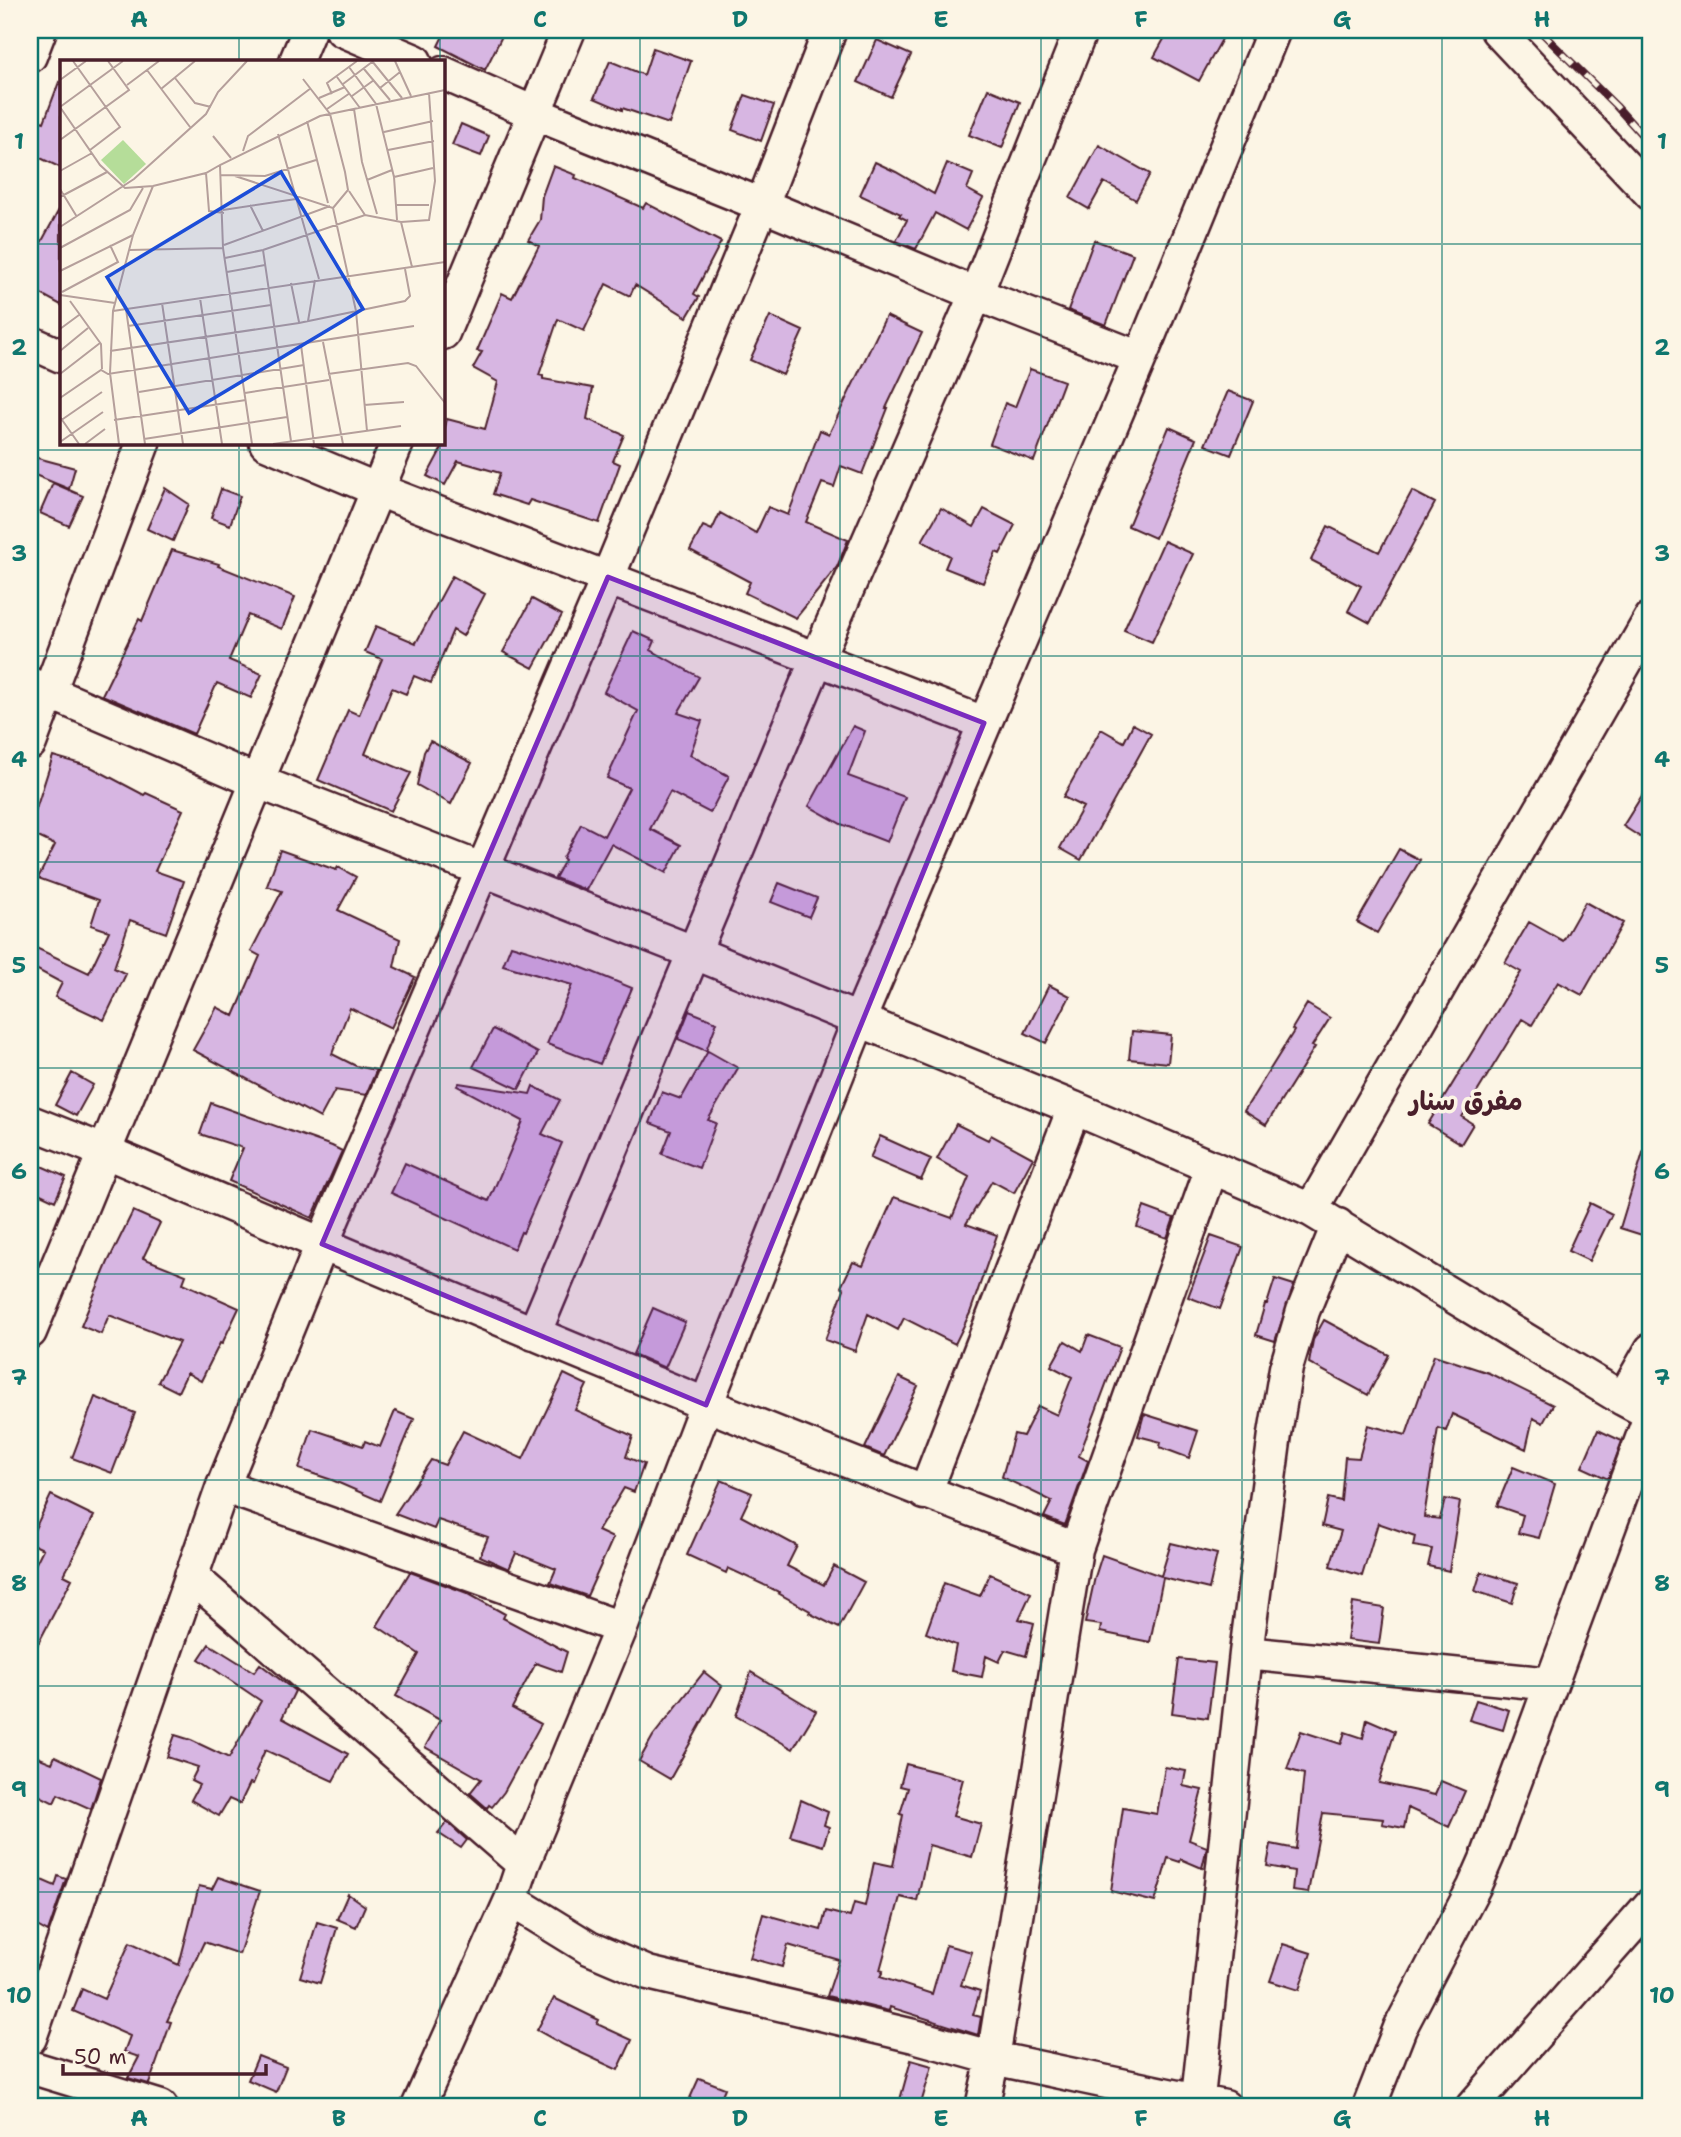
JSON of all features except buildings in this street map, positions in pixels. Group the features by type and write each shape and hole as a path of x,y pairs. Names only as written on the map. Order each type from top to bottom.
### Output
{"street":[{"path":"30,56 40,30"},
{"path":"296,60 309,30"},
{"path":"342,30 413,60"},
{"path":"444,331 569,30"},
{"path":"30,2038 223,1486 322,1244 608,577 762,205 830,30"},
{"path":"534,1334 817,659 976,294 1081,30"},
{"path":"418,2107 511,1900 523,1864 621,1628 706,1405 859,1020 1140,358 1274,30"},
{"path":"1497,30 1651,194"},
{"path":"444,74 976,294 1140,358"},
{"path":"30,342 60,356"},
{"path":"30,743 40,688 143,444"},
{"path":"268,444 378,490 984,723"},
{"path":"30,1332 397,444"},
{"path":"511,1900 589,1948 648,1973 914,2036 993,2058 1207,2105 1246,1653 1275,1434 1286,1368 1303,1311 1325,1218 1651,618"},
{"path":"40,688 256,781 693,952 1212,1167 1325,1218 1651,1414 1488,1856 1400,2028 1369,2107"},
{"path":"925,1493 1074,1108"},
{"path":"30,1122 706,1405 925,1493 1076,1549"},
{"path":"982,2107 993,2058 1076,1549 1212,1167"},
{"path":"1623,1399 1651,1350"},
{"path":"223,1486 621,1628"},
{"path":"191,1576 523,1864"},
{"path":"1246,1653 1551,1684"},
{"path":"1472,2107 1651,1904"},
{"path":"30,2067 161,2107"}],"highlighted area":[{"path":"608,577 984,723 706,1405 322,1244"}],"railway":[{"path":"1539,30 1616,106 1651,145"}],"district":[{"name":"مفرق سنار","path":"1466,1100"}]}
